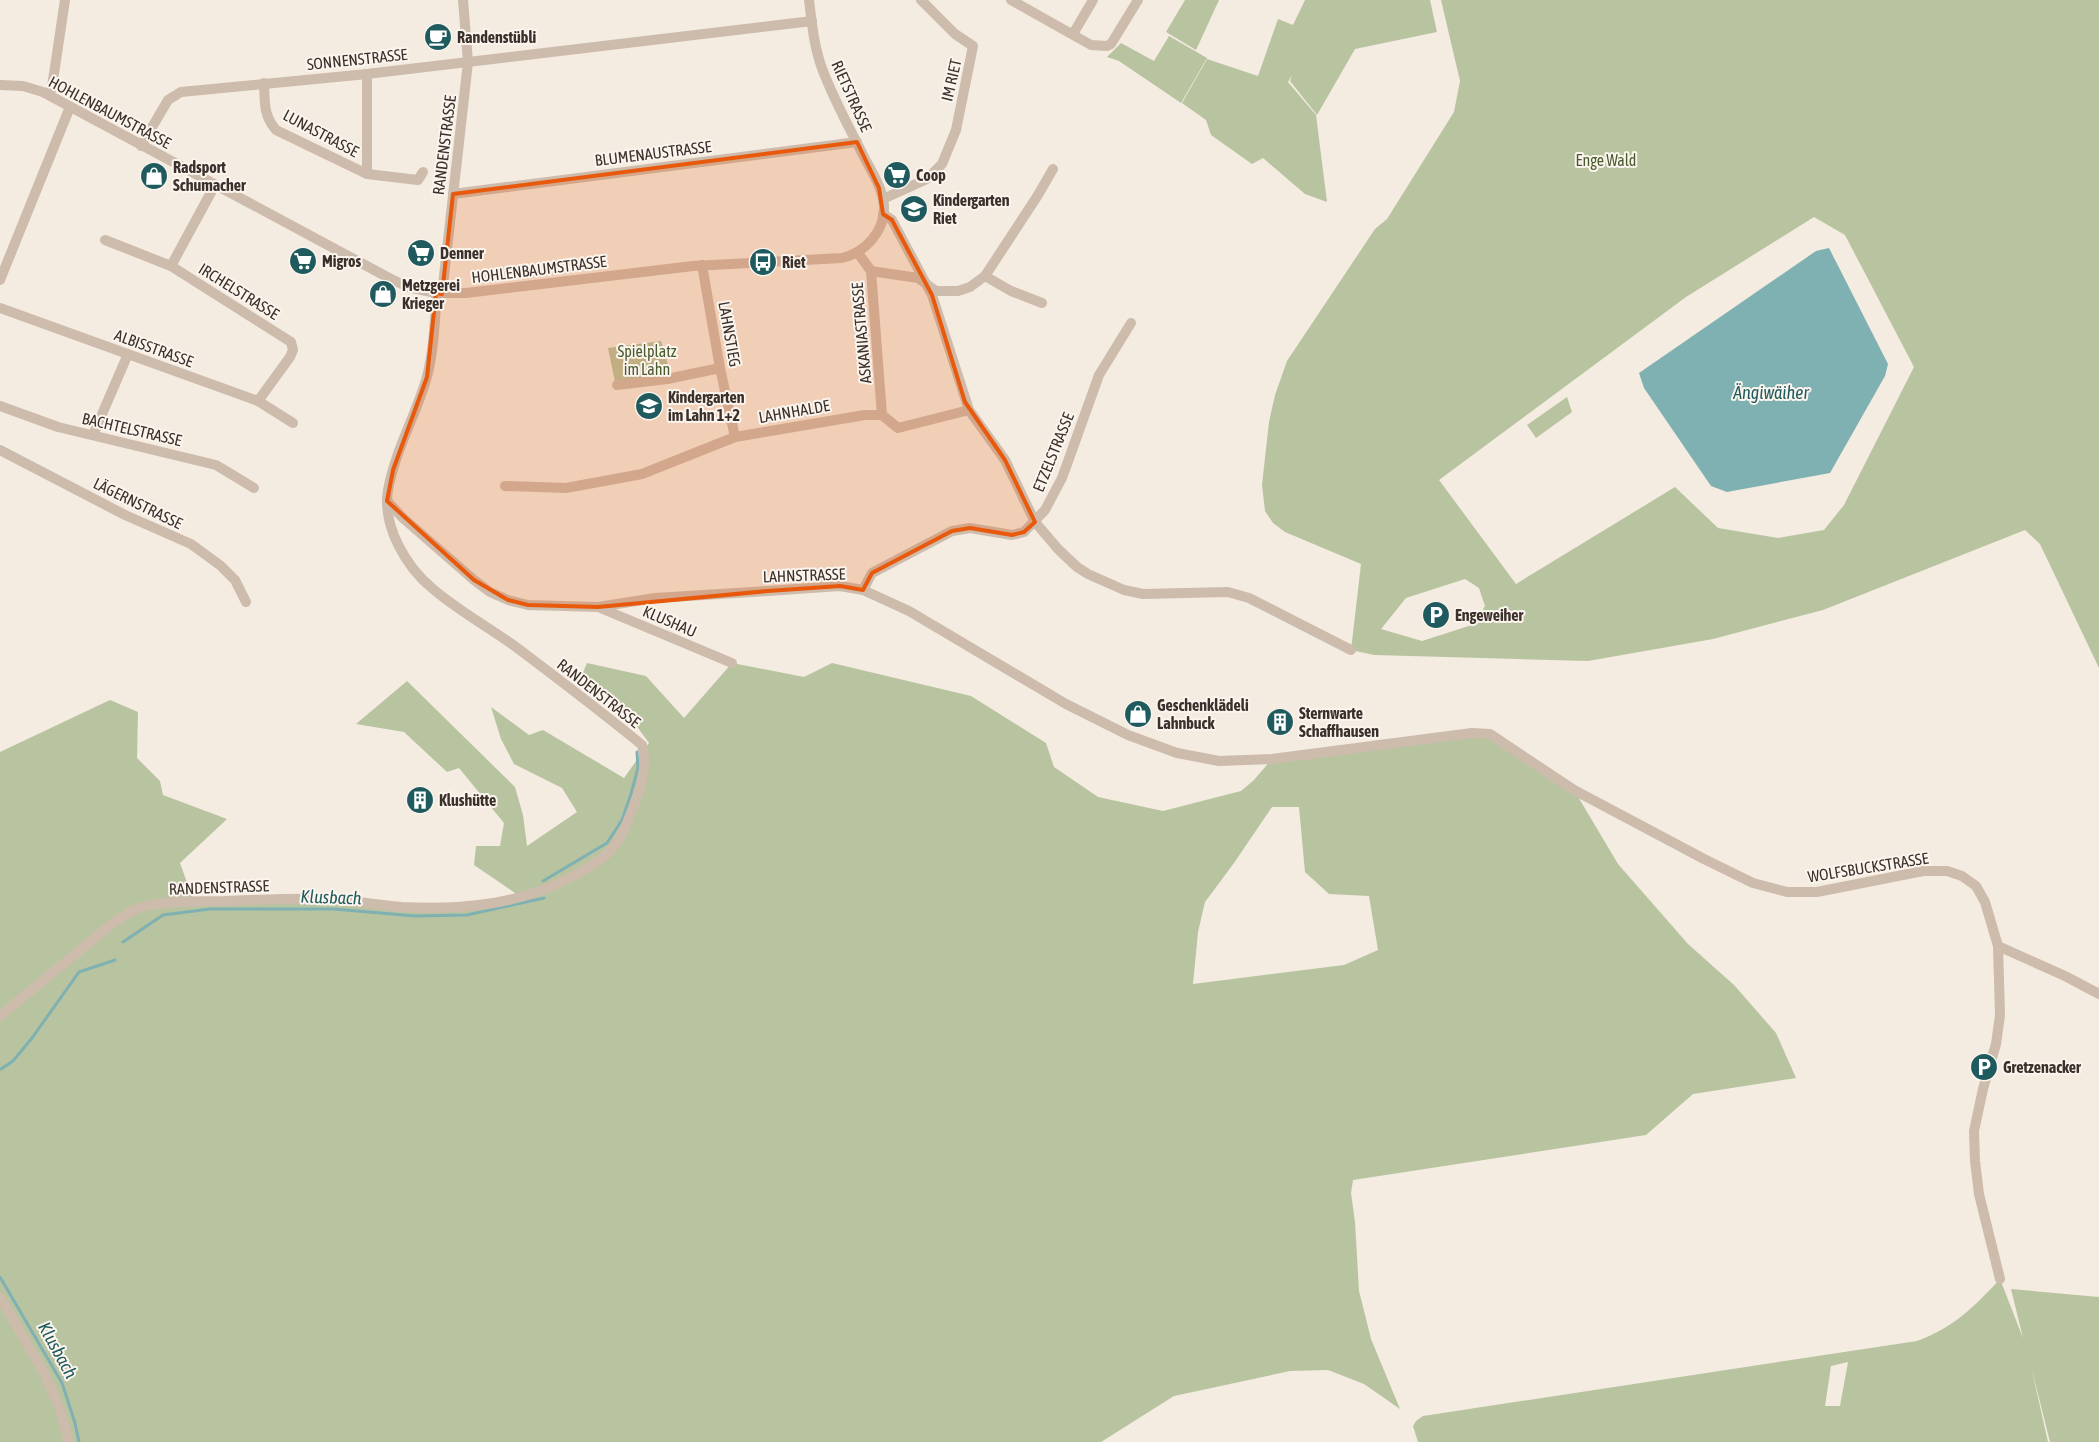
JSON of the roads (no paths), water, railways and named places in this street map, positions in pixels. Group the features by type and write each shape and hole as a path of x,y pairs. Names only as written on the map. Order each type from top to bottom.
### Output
{"street":[{"path":"49,95 52,87 65,0"},
{"name":"RANDENSTRASSE","path":"0,1016 107,928 132,910 147,906 194,902 324,899 404,907 464,907 490,904 522,898 562,882 597,863 611,852 623,835 638,794 644,769 642,745 512,644 432,588 414,569 399,546 391,526 387,501 392,470 427,377 453,194 468,62 463,0"},
{"name":"RIETSTRASSE","path":"809,0 814,41 824,72 883,199"},
{"name":"IM RIET","path":"883,199 927,179 942,164 956,130 974,46 955,34 922,0"},
{"path":"1011,0 1091,45 1107,46 1111,44 1122,28 1138,0"},
{"path":"1073,34 1093,0"},
{"name":"SONNENSTRASSE","path":"141,146 168,100 181,92 367,74 812,21"},
{"name":"LUNASTRASSE","path":"367,74 367,174"},
{"name":"LUNASTRASSE","path":"264,84 268,121 276,130 367,174 418,180 423,172"},
{"name":"HOHLENBAUMSTRASSE","path":"0,85 23,86 49,95 392,280 408,287 439,294 488,291 702,265 834,259 858,253"},
{"path":"0,280 70,107"},
{"name":"BLUMENAUSTRASSE","path":"453,194 857,142"},
{"path":"871,271 918,278 936,291 958,291 970,287 985,276 1032,205 1053,169"},
{"path":"171,266 215,185"},
{"path":"858,253 875,237 883,214 883,199"},
{"path":"883,214 892,220 932,295 969,410 1005,460 1035,522 1058,549 1077,567 1124,590 1143,594 1228,592 1249,598 1351,650"},
{"name":"IRCHELSTRASSE","path":"105,240 171,266 291,342 294,350 258,401"},
{"name":"ASKANIASTRASSE","path":"858,253 871,271 882,415"},
{"name":"LAHNSTIEG","path":"702,265 720,368 735,437"},
{"path":"985,276 1012,291 1042,303"},
{"name":"ALBISSTRASSE","path":"0,308 258,401 294,423"},
{"name":"ETZELSTRASSE","path":"863,590 872,573 952,531 970,528 1012,535 1024,532 1035,522 1045,510 1062,478 1099,375 1131,323"},
{"path":"93,435 128,354"},
{"path":"618,385 667,379 720,368"},
{"name":"BACHTELSTRASSE","path":"0,406 58,427 216,464 254,488"},
{"path":"882,415 898,428 969,410"},
{"name":"LAHNHALDE","path":"505,486 566,488 642,474 735,437 865,414 882,415"},
{"name":"LÄGERNSTRASSE","path":"0,450 125,515 191,544 221,566 235,580 246,602"},
{"name":"LAHNSTRASSE","path":"387,501 410,524 474,580 490,592 508,600 528,605 598,607 655,598 840,586 863,590 909,610 1066,704 1128,735 1177,753 1219,761"},
{"name":"KLUSHAU","path":"598,607 732,663"},
{"name":"WOLFSBUCKSTRASSE","path":"1219,761 1272,759 1472,734 1490,734 1574,790 1753,883 1787,892 1817,892 1923,871 1947,871 1962,876 1976,886 1985,902 1998,946 2000,1015 1996,1044 1983,1089 1974,1131 1975,1161 1980,1194 2000,1279"},
{"path":"1998,946 2065,976 2099,994"},
{"path":"0,1297 46,1374 59,1407 69,1442"}],"water":[{"name":"Ängiwäiher","path":"1829,248 1888,364 1885,376 1830,473 1727,492 1711,486 1644,388 1639,373 1816,251"}],"waterway":[{"name":"Klusbach","path":"543,881 607,843 622,820 631,794 638,768 637,752"},
{"name":"Klusbach","path":"123,942 163,915 210,909 334,909 415,916 467,915 544,898"},
{"name":"Klusbach","path":"1,1069 13,1061 32,1038 79,972 115,960"},
{"name":"Klusbach","path":"0,1277 62,1383 79,1442"}],"place":[{"name":"Randenstübli","path":"438,37"},
{"name":"Coop","path":"897,175"},
{"name":"Radsport Schumacher","path":"154,176"},
{"name":"Kindergarten Riet","path":"914,209"},
{"name":"Denner","path":"421,253"},
{"name":"Migros","path":"303,261"},
{"name":"Riet","path":"763,262"},
{"name":"Metzgerei Krieger","path":"383,294"},
{"name":"Kindergarten im Lahn 1+2","path":"649,406"},
{"name":"Engeweiher","path":"1436,615"},
{"name":"Geschenklädeli Lahnbuck","path":"1138,714"},
{"name":"Sternwarte Schaffhausen","path":"1280,722"},
{"name":"Klushütte","path":"420,800"},
{"name":"Gretzenacker","path":"1984,1067"}],"park label":[{"name":"Enge Wald","path":"1606,160"},
{"name":"Spielplatz im Lahn","path":"647,360"}]}
